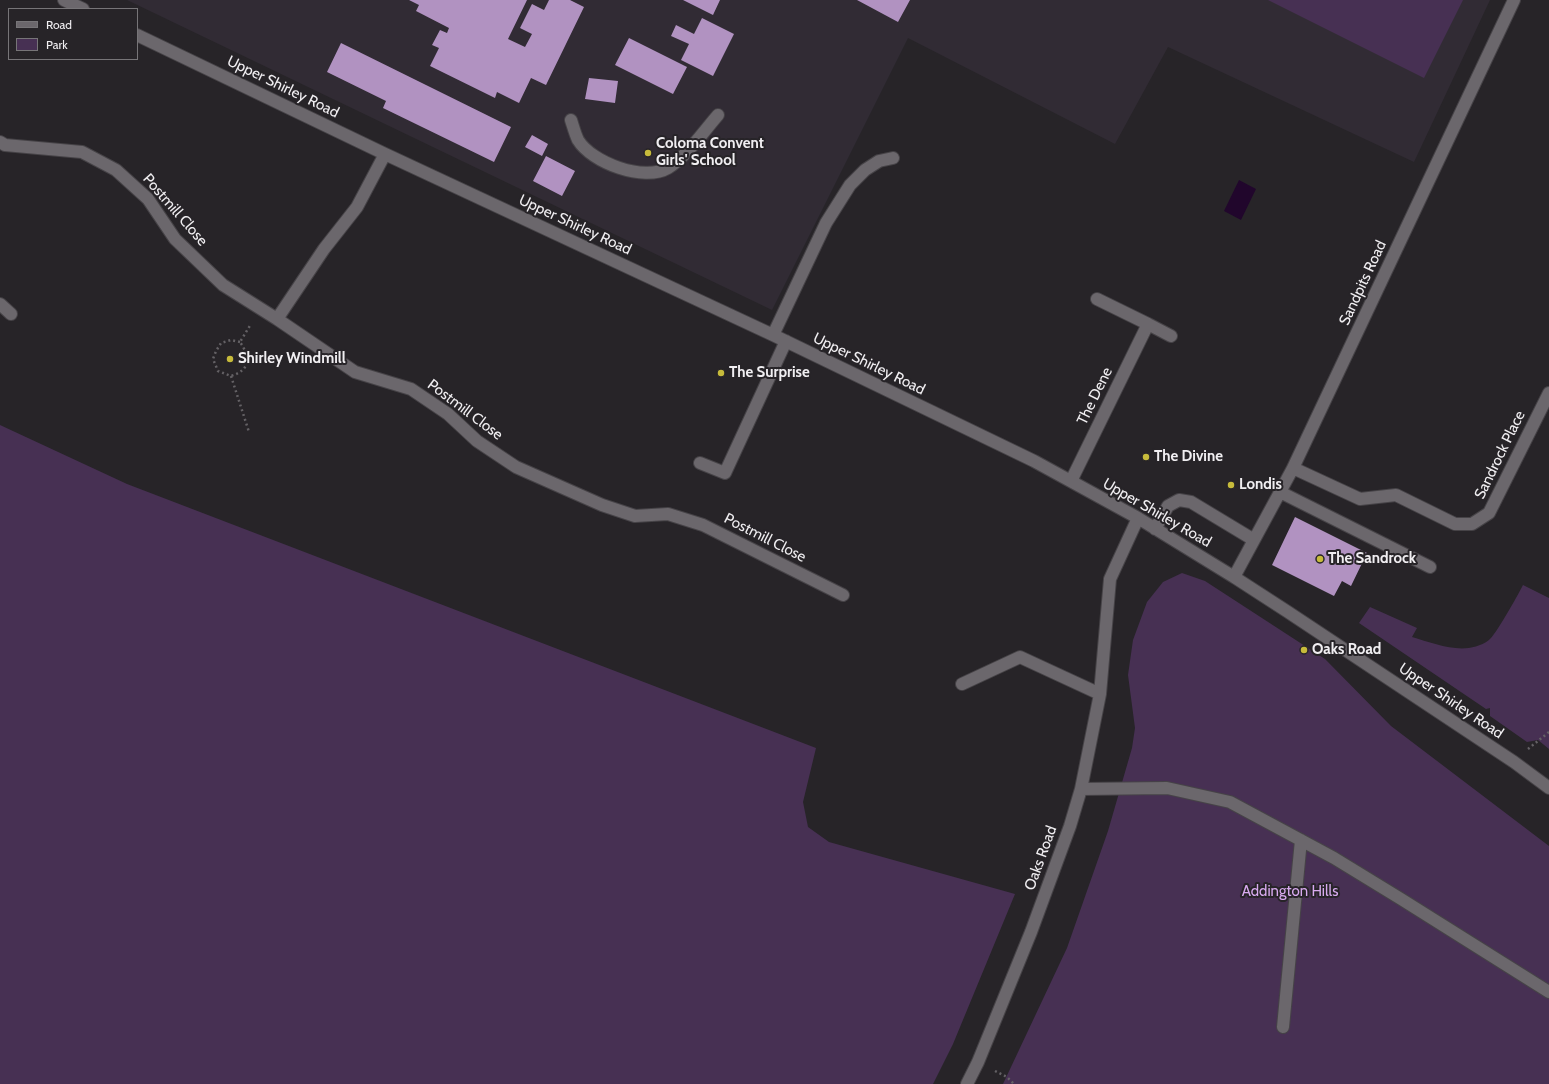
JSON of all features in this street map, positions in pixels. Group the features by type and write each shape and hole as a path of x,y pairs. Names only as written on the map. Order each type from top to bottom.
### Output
{"street":[{"path":"64,0 80,8"},
{"name":"Sandpits Road","path":"1234,577 1293,468 1514,0"},
{"name":"Upper Shirley Road","path":"138,35 385,154 773,335 1034,461 1138,518 1234,577 1514,762 1549,788"},
{"path":"571,120 578,140 594,156 604,162 625,170 651,172 667,169 678,161 718,114"},
{"name":"Postmill Close","path":"0,142 5,145 82,152 116,170 148,199 175,239 223,285 277,319 355,372 411,389 448,414 478,441 516,467 602,505 636,516 668,514 702,525 843,595"},
{"path":"277,319 324,249 356,206 385,154"},
{"path":"773,335 826,223 850,185 865,170 879,161 893,158"},
{"path":"1097,299 1171,336"},
{"path":"0,304 11,314"},
{"name":"The Dene","path":"1071,481 1148,324"},
{"path":"700,463 725,473 786,342"},
{"name":"Sandrock Place","path":"1293,468 1360,499 1396,495 1455,524 1472,524 1490,513 1549,393"},
{"path":"1280,492 1430,567"},
{"path":"1155,529 1168,506 1179,500 1191,502 1254,540"},
{"name":"Oaks Road","path":"967,1084 978,1062 1031,932 1070,826 1081,789 1100,694 1110,579 1138,518"},
{"path":"962,684 1020,657 1100,694"},
{"path":"1081,789 1167,788 1230,802 1334,858 1549,992"},
{"path":"1283,1027 1301,840"}],"path":[{"path":"240,342 260,308"},
{"path":"231,340 240,342 247,352 247,365 240,373 231,376 218,371 213,359 221,343 231,340"},
{"path":"231,376 249,432"},
{"path":"1514,762 1549,732"}],"shaded area":[{"name":"Coloma Convent Girls' School","path":"127,0 1490,0 1414,162 1168,47 1115,144 908,38 772,310"},
{"path":"1239,180 1256,189 1241,220 1224,211"}],"green space":[{"path":"1268,0 1463,0 1424,78"},
{"path":"0,425 127,484 816,748 803,802 808,827 829,842 1015,894 953,1044 933,1084 0,1084"},
{"name":"Addington Hills","path":"1182,573 1205,581 1325,659 1391,726 1549,846 1549,1084 1003,1084 1067,948 1108,831 1132,748 1135,728 1128,675 1133,640 1147,602 1163,582"},
{"path":"1523,585 1549,598 1549,749 1538,740 1527,742 1490,716 1490,708 1486,709 1359,623 1370,607 1417,628 1412,637 1451,648 1471,648 1480,645 1492,637"}],"building":[{"path":"409,0 527,0 508,39 525,47 532,34 520,28 532,4 544,10 549,0 570,0 584,7 546,85 531,78 519,103 497,92 495,98 430,66 439,48 432,45 440,30 447,33 449,28 416,11 419,5"},
{"path":"683,0 720,0 713,15"},
{"path":"857,0 910,0 898,22"},
{"path":"702,18 734,34 713,76 681,60 689,44 671,36 676,25 694,34"},
{"path":"629,38 687,67 673,94 615,65"},
{"path":"341,43 511,127 494,162 383,108 386,101 327,72"},
{"path":"589,78 618,81 615,103 585,99"},
{"path":"532,135 548,144 542,156 525,147"},
{"path":"546,156 575,171 562,196 533,181"},
{"name":"The Sandrock","path":"1295,517 1367,553 1351,586 1342,581 1334,596 1272,565"}],"place":[{"name":"Coloma Convent Girls' School","path":"648,153"},
{"name":"Shirley Windmill","path":"230,359"},
{"name":"The Surprise","path":"721,373"},
{"name":"The Divine","path":"1146,457"},
{"name":"Londis","path":"1231,485"},
{"name":"The Sandrock","path":"1320,559"},
{"name":"Oaks Road","path":"1304,650"}]}
